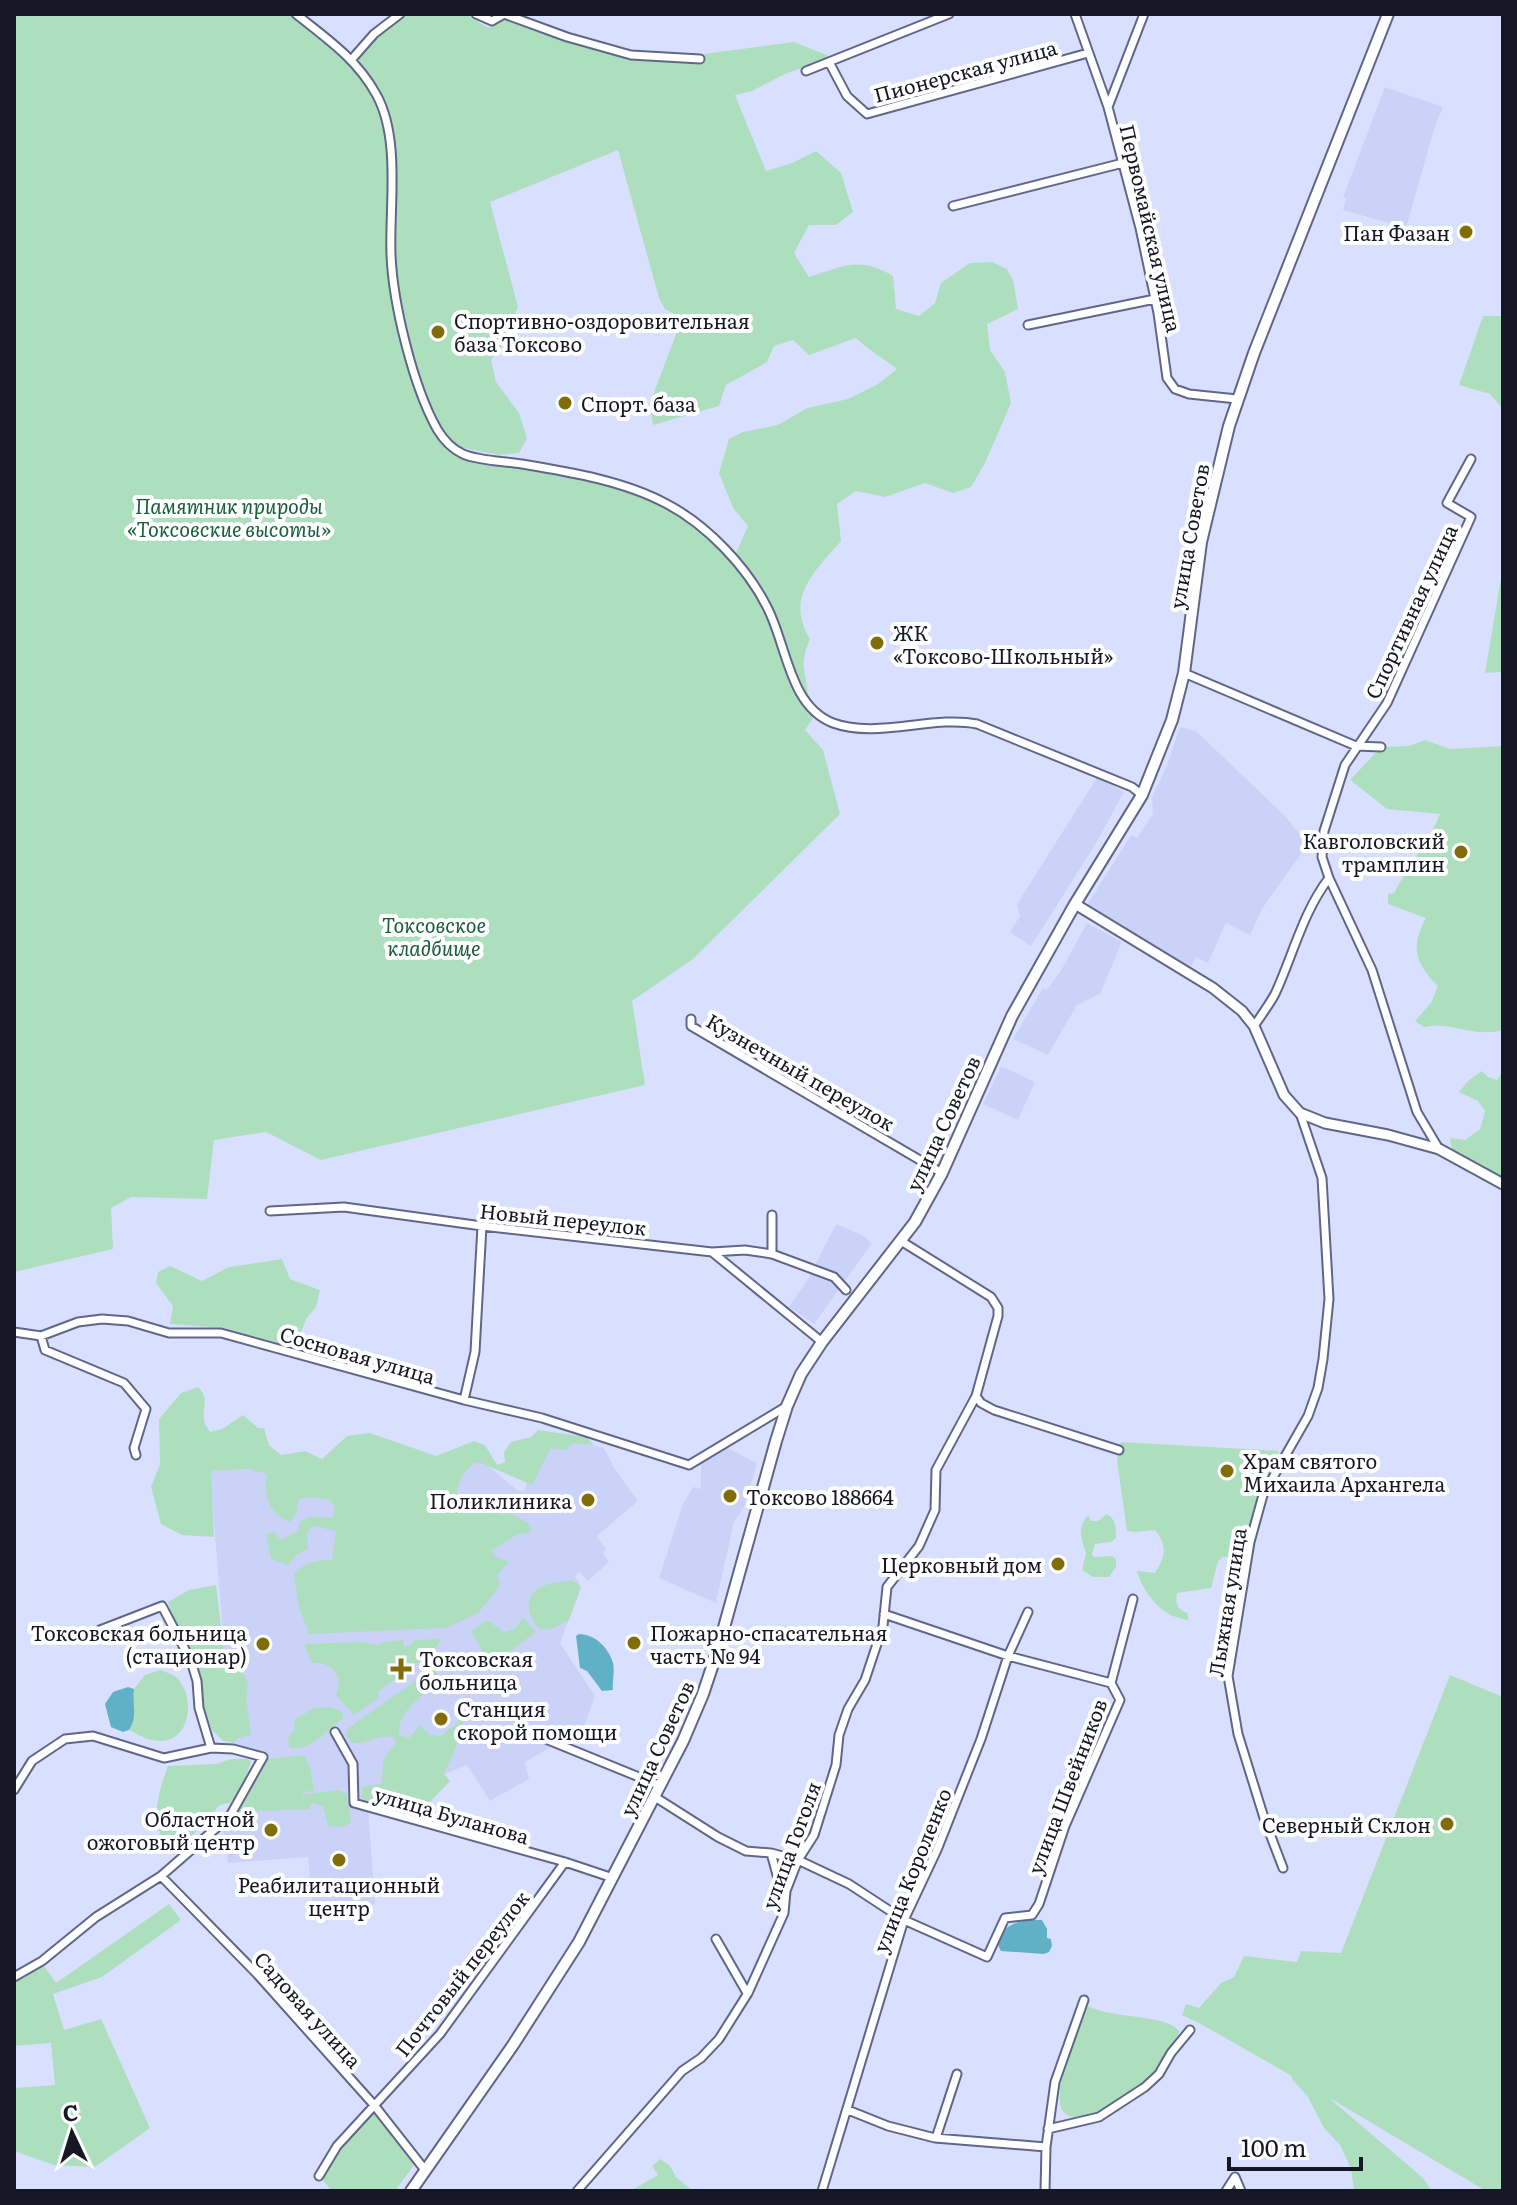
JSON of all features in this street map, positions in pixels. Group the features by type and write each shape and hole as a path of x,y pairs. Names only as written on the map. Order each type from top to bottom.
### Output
{"main road":[{"name":"улица Советов","path":"411,2191 513,2045 579,1942 613,1878 661,1786 703,1694 787,1406 801,1374 915,1222 942,1173 1012,1016 1075,904 1142,795 1172,720 1184,673 1203,533 1237,399 1388,14"}],"street":[{"path":"296,14 352,59 378,97 386,123 392,170 393,288 423,396 438,432 451,447 465,455 557,470 641,492 685,515 721,547 761,596 778,630 800,693 817,716 838,725 883,728 960,722 977,724 1132,787 1142,795"},
{"path":"352,59 374,34 400,14"},
{"path":"476,14 492,21 504,14 567,37 631,55 700,59"},
{"path":"806,71 949,14"},
{"name":"Первомайская улица","path":"1075,14 1108,107 1123,163 1155,299 1167,378 1175,389 1189,394 1237,399"},
{"path":"1108,107 1144,14"},
{"name":"Пионерская улица","path":"829,62 847,96 867,114 1088,53"},
{"path":"953,206 1123,163"},
{"path":"1028,325 1155,299"},
{"name":"Спортивная улица","path":"1439,1149 1417,1112 1372,970 1322,857 1324,831 1345,765 1387,703 1471,517 1447,503 1471,459"},
{"path":"1184,673 1356,746 1381,747"},
{"path":"1254,1026 1274,995 1305,918 1329,878"},
{"path":"1075,904 1213,988 1242,1011 1254,1026 1284,1095 1300,1113 1325,1123 1439,1149 1503,1184"},
{"name":"Кузнечный переулок","path":"691,1019 691,1026 942,1173"},
{"name":"Лыжная улица","path":"1283,1868 1238,1734 1228,1676 1250,1542 1263,1495 1308,1416 1318,1388 1323,1359 1329,1299 1322,1178 1300,1113"},
{"name":"Новый переулок","path":"270,1211 344,1207 712,1252 745,1250 772,1254 834,1277 846,1290"},
{"path":"772,1215 772,1254"},
{"path":"464,1400 475,1352 482,1226"},
{"name":"улица Гоголя","path":"577,2191 682,2071 701,2058 719,2039 748,1993 784,1913 786,1891 798,1860 814,1835 836,1765 843,1722 865,1680 883,1626 887,1587 919,1546 935,1510 936,1470 976,1396 998,1308 991,1297 901,1241"},
{"path":"712,1252 822,1342"},
{"name":"Сосновая улица","path":"14,1332 41,1336 78,1322 102,1319 128,1321 169,1333 221,1333 464,1400 542,1418 689,1465 787,1406"},
{"path":"41,1336 45,1350 124,1383 146,1409 134,1448 136,1455"},
{"path":"976,1396 981,1403 994,1410 1119,1450"},
{"name":"улица Швейников","path":"904,1920 987,1957 1005,1918 1032,1915 1039,1904 1065,1826 1120,1700 1111,1683 1133,1599"},
{"path":"100,1630 162,1606 191,1661 197,1681 199,1708 211,1748"},
{"name":"улица Короленко","path":"822,2191 904,1920 937,1850 981,1739 1008,1656 1028,1612"},
{"path":"884,1614 1008,1656 1111,1683"},
{"name":"улица Буланова","path":"335,1732 353,1764 354,1803 613,1878"},
{"path":"14,1790 32,1761 65,1739 93,1736 164,1758 211,1748 233,1749 263,1757 230,1816 161,1876 96,1917 42,1961 14,1977"},
{"path":"548,1740 661,1786"},
{"path":"655,1797 746,1851 798,1860 849,1884 904,1920"},
{"path":"771,1853 785,1902"},
{"name":"Почтовый переулок","path":"319,2176 337,2146 440,2034 565,1862"},
{"name":"Садовая улица","path":"161,1876 257,1974 374,2105 425,2170"},
{"path":"716,1939 748,1993"},
{"path":"1045,2191 1046,2147 1055,2082 1084,2000"},
{"path":"1048,2129 1099,2117 1145,2087 1159,2074 1190,2030"},
{"path":"936,2138 957,2074"},
{"path":"848,2110 888,2126 936,2138 1046,2147"},
{"path":"1226,2191 1235,2177 1241,2191"}],"shaded area":[{"path":"1385,87 1443,107 1406,228 1343,210 1346,198 1343,197"},
{"path":"1180,727 1196,731 1285,816 1308,844 1262,909 1250,935 1226,923 1208,963 1196,957 1189,971 1087,905 1131,835 1137,838 1153,813 1152,797"},
{"path":"1098,776 1124,792 1095,845 1031,946 1010,932 1020,916 1017,904"},
{"path":"1087,923 1122,942 1100,994 1077,1005 1048,1055 1013,1039 1043,988 1047,990 1063,967"},
{"path":"1001,1066 1035,1082 1018,1120 983,1104"},
{"path":"836,1224 862,1235 872,1243 814,1324 789,1307 808,1279"},
{"name":"Токсовская больница","path":"543,1434 604,1448 638,1501 597,1536 609,1562 588,1581 580,1572 575,1576 581,1587 560,1643 595,1696 583,1729 525,1762 529,1779 490,1801 467,1765 368,1806 375,1904 313,1910 308,1857 228,1863 223,1827 249,1793 268,1756 235,1748 230,1725 210,1471 249,1469 327,1489 481,1460 517,1490 524,1491"},
{"path":"722,1445 757,1463 744,1507 734,1522 716,1603 659,1578 683,1504 693,1487 701,1489 701,1459"},
{"path":"579,1634 596,1639 608,1652 614,1666 613,1690 602,1691 587,1671 580,1668 576,1636"},
{"path":"128,1687 134,1689 134,1715 129,1730 123,1732 111,1727 105,1704 113,1692"},
{"path":"1042,1920 1047,1929 1047,1938 1051,1939 1049,1952 1001,1951 998,1945 1005,1930 1012,1924"}],"green space":[{"path":"14,14 290,14 350,62 375,36 403,14 466,14 488,28 505,18 582,44 648,58 701,60 704,54 794,42 834,58 787,73 752,91 735,95 766,171 816,151 841,173 853,212 836,225 809,225 794,253 809,277 852,265 871,266 893,276 896,309 919,316 935,303 941,283 970,263 992,262 1007,269 1013,280 1018,309 987,324 990,350 1005,372 1011,403 971,487 953,493 925,483 885,497 856,491 837,504 841,541 806,586 800,611 810,639 804,658 807,703 817,712 805,730 823,750 840,814 693,959 632,1001 645,1085 321,1160 266,1132 214,1140 207,1199 131,1197 111,1208 113,1249 14,1272","holes":["618,150 659,298 665,309 682,318 650,403 653,425 719,406 726,385 767,362 774,346 793,340 809,355 856,338 897,369 878,384 848,399 807,408 778,425 743,432 729,439 719,473 733,508 748,526 736,553 662,500 578,479 463,459 453,446 499,455 519,453 527,438 519,413 496,382 491,360 503,344 518,307 490,202"]},
{"path":"1483,316 1503,316 1503,409 1490,394 1459,385"},
{"path":"1503,566 1503,672 1485,673"},
{"name":"Кавголовский трамплин","path":"1425,740 1450,749 1503,746 1503,1030 1482,1032 1444,1026 1424,1027 1415,1021 1431,1003 1438,986 1424,970 1417,955 1418,938 1426,918 1388,904 1388,894 1394,893 1440,814 1387,809 1350,780 1381,747 1409,746"},
{"path":"1482,1071 1497,1080 1503,1071 1503,1177 1452,1150 1450,1138 1465,1140 1480,1129 1485,1111 1478,1101 1459,1092"},
{"path":"282,1259 290,1279 320,1290 316,1307 306,1319 295,1350 225,1328 170,1324 173,1306 156,1283 158,1272 170,1266 202,1281 229,1267"},
{"path":"198,1387 204,1395 204,1421 210,1432 222,1429 243,1415 258,1428 264,1428 269,1445 281,1455 305,1451 322,1459 347,1436 370,1433 436,1456 474,1441 485,1445 497,1465 505,1462 504,1452 511,1442 531,1437 538,1430 586,1437 594,1445 574,1443 565,1450 551,1448 532,1485 481,1463 474,1463 464,1474 456,1497 475,1507 492,1493 495,1497 493,1509 501,1515 511,1514 528,1523 531,1530 518,1534 491,1551 496,1557 509,1562 497,1575 500,1586 478,1613 446,1628 309,1634 298,1604 294,1574 311,1562 332,1560 336,1531 313,1526 307,1532 308,1549 296,1555 288,1565 271,1559 266,1534 274,1532 281,1540 299,1530 299,1522 309,1517 333,1518 335,1508 330,1500 308,1497 298,1500 296,1515 289,1522 276,1513 269,1502 267,1474 249,1469 211,1471 214,1537 182,1535 161,1524 151,1487 160,1464 159,1419 181,1393"},
{"path":"1121,1442 1279,1451 1255,1508 1238,1563 1234,1557 1223,1557 1218,1561 1211,1588 1177,1593 1178,1606 1187,1613 1189,1620 1163,1610 1150,1597 1140,1580 1137,1571 1155,1573 1163,1557 1163,1546 1155,1530 1127,1531 1117,1460"},
{"path":"1107,1514 1114,1521 1116,1538 1111,1542 1095,1544 1092,1554 1094,1557 1112,1556 1116,1559 1116,1567 1109,1577 1093,1577 1082,1570 1086,1553 1082,1525 1088,1515 1091,1521 1098,1521"},
{"path":"572,1580 581,1587 569,1620 554,1628 541,1630 530,1615 529,1602 534,1591"},
{"path":"216,1585 226,1668 242,1673 248,1681 246,1698 251,1735 238,1738 234,1743 223,1741 212,1730 192,1651 176,1632 168,1602 189,1590"},
{"path":"523,1617 536,1632 490,1666 471,1631 487,1620 504,1632 515,1629"},
{"path":"442,1639 421,1661 377,1693 379,1698 354,1715 336,1695 339,1682 335,1672 326,1665 312,1663 304,1644 361,1642 377,1645 403,1640 404,1647 410,1646 414,1640"},
{"path":"432,1669 436,1671 439,1683 406,1712 399,1735 409,1738 420,1725 429,1735 440,1736 459,1722 454,1706 459,1701 464,1717 444,1774 450,1781 430,1802 423,1818 361,1798 362,1787 381,1784 384,1758 396,1743 394,1737 352,1743 345,1734 347,1729"},
{"path":"160,1670 177,1678 187,1698 188,1709 182,1730 165,1741 149,1739 129,1730 134,1715 134,1689 145,1675"},
{"name":"Северный Склон","path":"1450,1675 1503,1697 1503,2191 1486,2191 1328,2097 1423,2178 1432,2191 1354,2191 1351,2169 1340,2145 1324,2128 1308,2097 1292,2076 1182,2015 1186,2004 1199,2008 1221,1983 1234,1977 1244,1956 1297,1962 1301,1951 1341,1953"},
{"path":"332,1707 343,1713 343,1718 311,1744 289,1747 288,1738 295,1729 294,1720 314,1708"},
{"path":"304,1755 310,1767 314,1791 303,1792 304,1802 304,1794 339,1790 347,1794 351,1822 343,1827 328,1826 323,1806 311,1803 309,1809 239,1812 268,1759"},
{"path":"231,1759 248,1759 251,1762 243,1785 230,1803 220,1805 180,1849 172,1852 164,1843 157,1822 158,1800 168,1766 216,1764"},
{"path":"169,1904 181,1920 102,1977 53,1994 64,2030 101,2019 150,2128 95,2167 54,2165 14,2151 14,2088 55,2085 51,2043 14,2046 14,1982 44,1966 56,1983"},
{"path":"1088,2006 1163,2022 1179,2031 1167,2059 1150,2081 1106,2108 1076,2117 1065,2114 1060,2103 1061,2079"},
{"path":"368,2106 414,2165 395,2191 332,2191 316,2172 333,2144"},
{"path":"660,2159 693,2191 630,2191 658,2175 652,2166"}],"place":[{"name":"Пан Фазан","path":"1466,232"},
{"name":"Спортивно-оздоровительная база Токсово","path":"438,332"},
{"name":"Спорт. база","path":"565,403"},
{"name":"ЖК «Токсово-Школьный»","path":"877,643"},
{"name":"Кавголовский трамплин","path":"1461,852"},
{"name":"Храм святого Михаила Архангела","path":"1227,1471"},
{"name":"Токсово 188664","path":"730,1496"},
{"name":"Поликлиника","path":"588,1500"},
{"name":"Церковный дом","path":"1058,1564"},
{"name":"Пожарно-спасательная часть № 94","path":"634,1643"},
{"name":"Токсовская больница (стационар)","path":"263,1644"},
{"name":"Токсовская больница","path":"401,1669"},
{"name":"Станция скорой помощи","path":"441,1719"},
{"name":"Северный Склон","path":"1447,1824"},
{"name":"Областной ожоговый центр","path":"271,1830"},
{"name":"Реабилитационный центр","path":"339,1860"}],"park label":[{"name":"Памятник природы «Токсовские высоты»","path":"229,516"},
{"name":"Токсовское кладбище","path":"434,936"}]}
